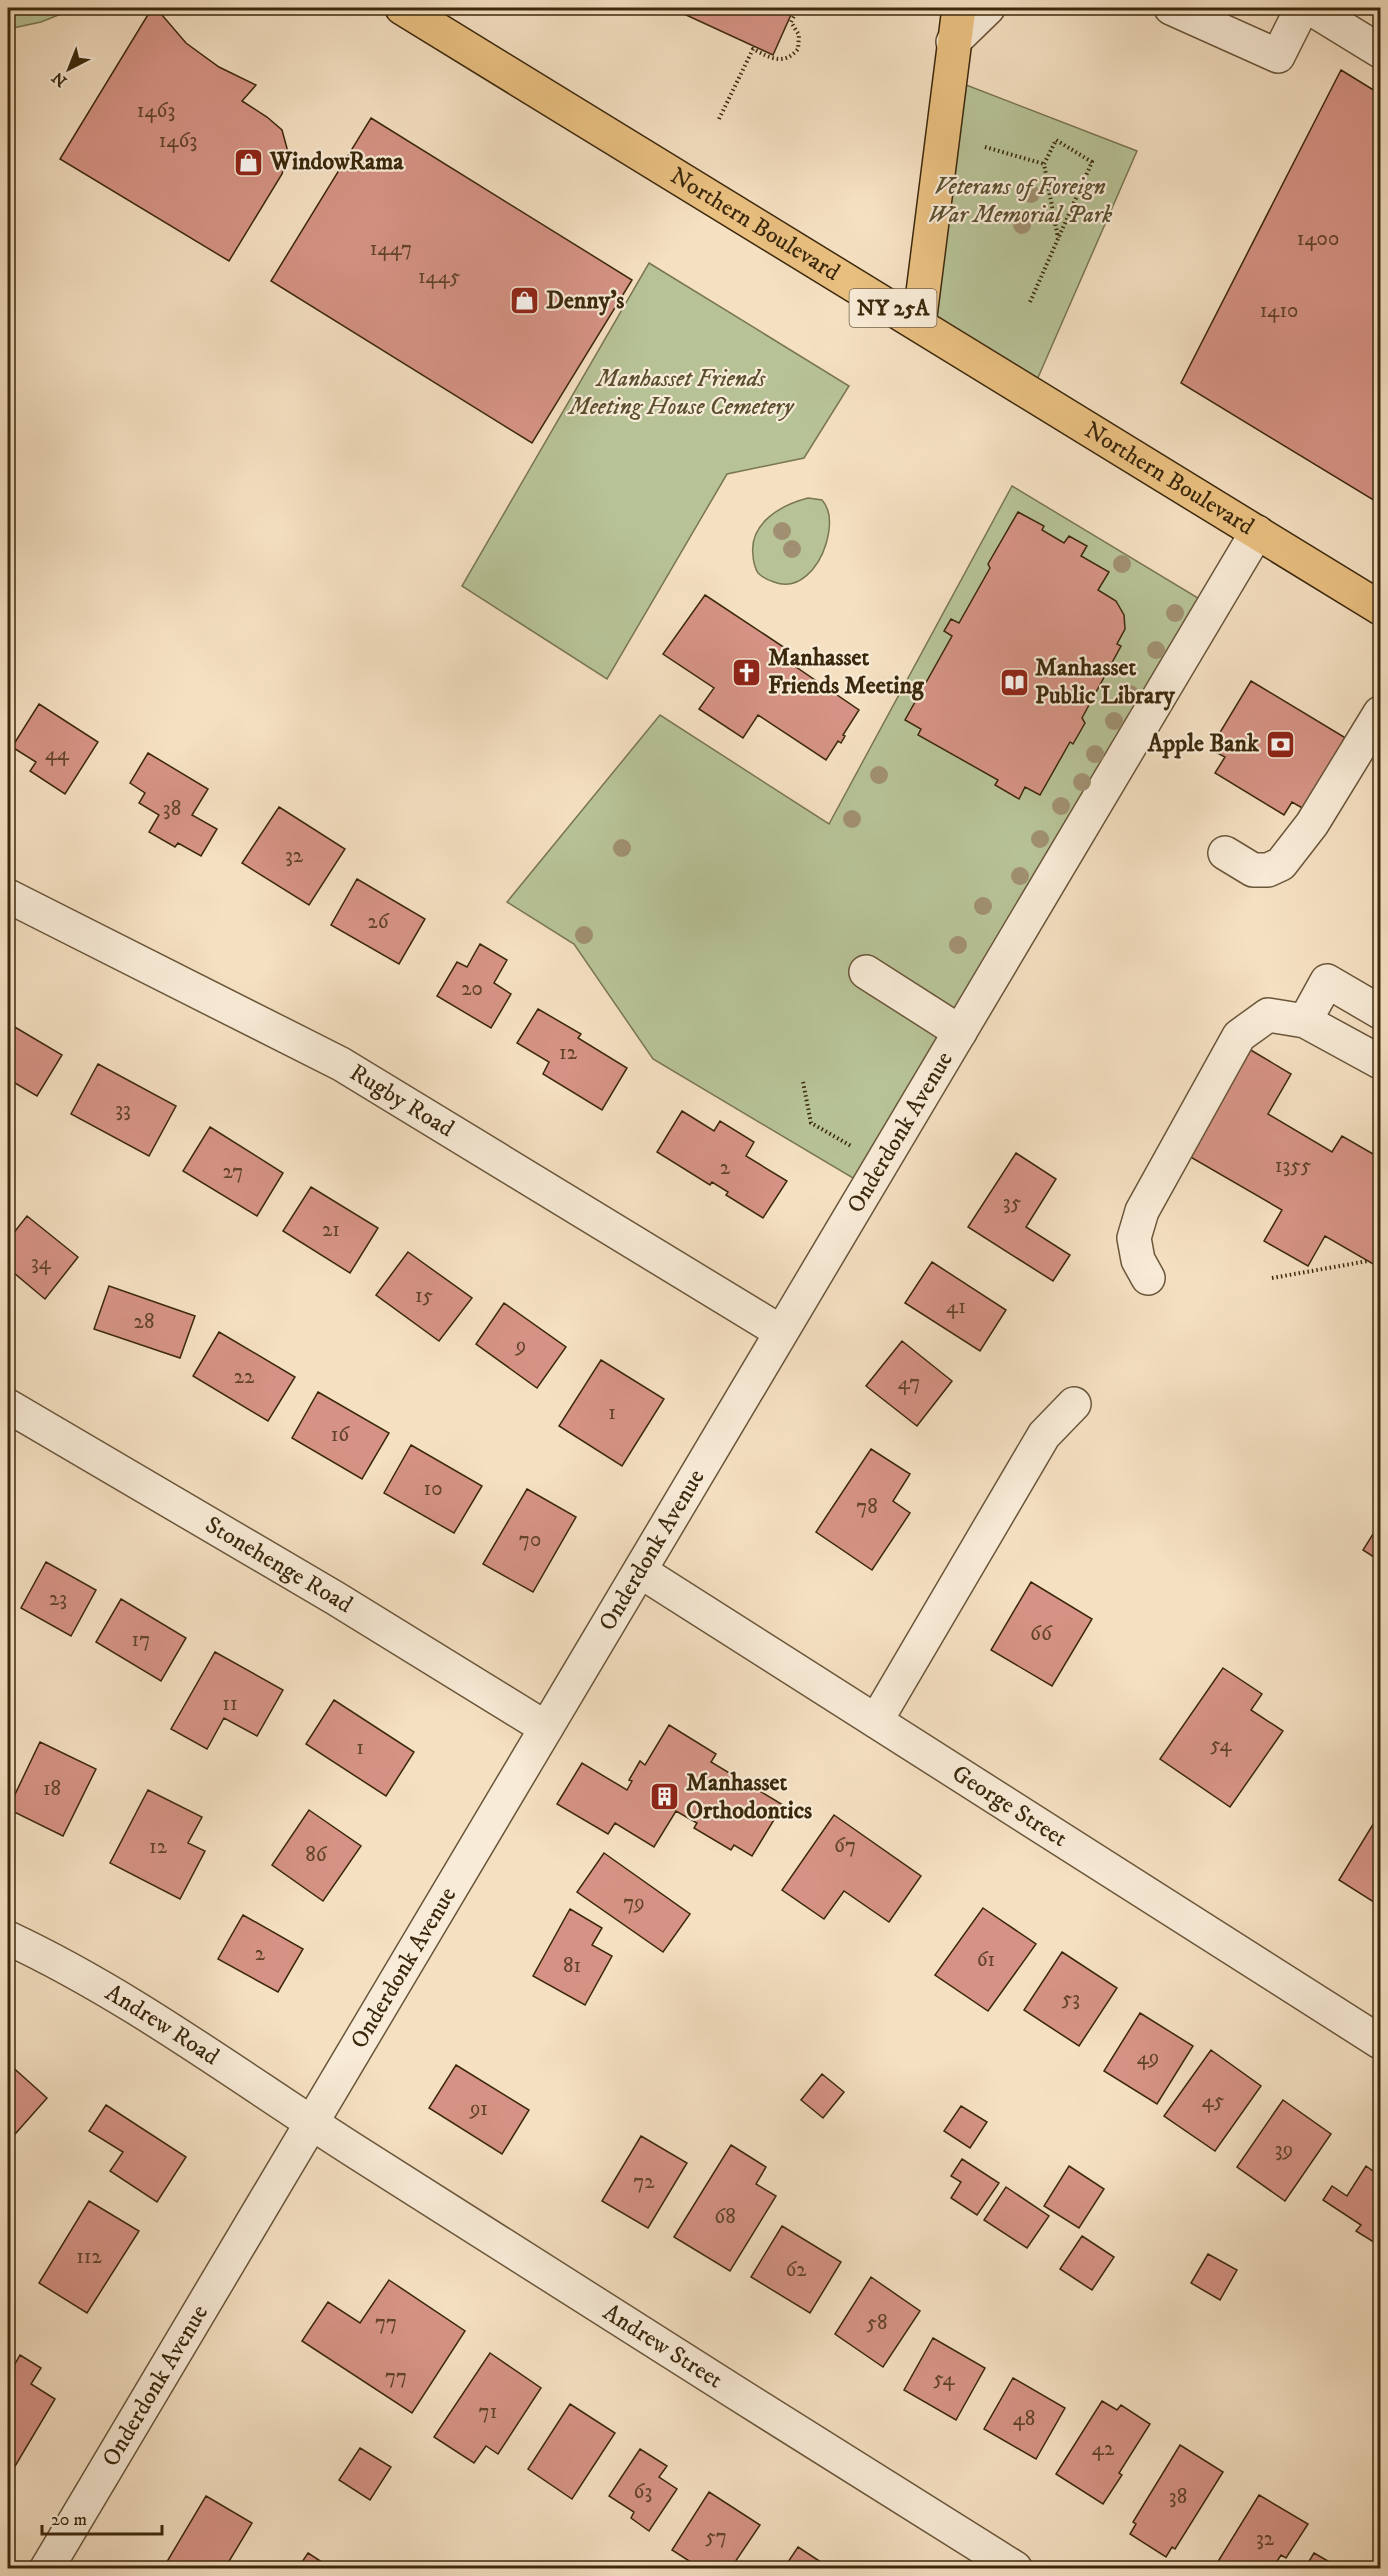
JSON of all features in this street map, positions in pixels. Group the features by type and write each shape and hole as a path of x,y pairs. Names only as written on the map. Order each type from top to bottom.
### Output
{"main road":[{"name":"Northern Boulevard","path":"402,8 1380,608"},
{"path":"919,324 958,8"}],"street":[{"path":"953,42 988,8"},
{"path":"1171,8 1278,56 1302,8"},
{"path":"1310,8 1380,51"},
{"name":"Onderdonk Avenue","path":"46,2568 1257,532"},
{"path":"1225,854 1253,870 1268,870 1281,864 1312,824 1380,713"},
{"name":"Rugby Road","path":"8,896 341,1064 781,1332"},
{"path":"866,972 960,1032"},
{"path":"1305,1021 1327,981 1380,1012"},
{"path":"1148,1278 1135,1250 1134,1238 1137,1225 1150,1197 1239,1036 1268,1015 1305,1021 1380,1062"},
{"path":"876,1721 1044,1435 1074,1404"},
{"name":"Stonehenge Road","path":"8,1406 335,1598 546,1728"},
{"name":"George Street","path":"640,1571 1380,2042"},
{"name":"Andrew Road","path":"8,1938 87,1978 312,2122"},
{"name":"Andrew Street","path":"312,2122 1015,2568"}],"path":[{"path":"719,119 753,50 779,60 787,59 798,49 799,35 791,22 798,8"},
{"path":"1030,302 1092,162 1056,140 1044,164 1058,238"},
{"path":"985,147 1044,164"},
{"path":"803,1082 811,1123 851,1147"},
{"path":"1272,1278 1368,1261"}],"green space":[{"path":"8,8 76,8 41,22 8,29"},
{"name":"Veterans of Foreign War Memorial Park","path":"948,78 1137,151 1033,389 922,323"},
{"name":"Manhasset Friends Meeting House Cemetery","path":"649,263 849,386 804,458 727,474 607,679 462,586"},
{"path":"1012,486 1203,601 863,1184 653,1059 574,944 507,902 660,715 829,824"},
{"path":"808,498 822,500 828,510 829,527 823,553 807,575 792,584 774,582 765,578 758,573 754,562 753,544 756,534 769,517 787,505"}],"building":[{"path":"152,8 156,8 186,43 219,67 256,85 242,101 282,130 288,152 282,174 229,261 60,159"},
{"path":"671,8 794,8 773,55"},
{"path":"1341,70 1380,94 1380,504 1181,383"},
{"path":"371,118 632,280 532,443 271,281"},
{"name":"Manhasset Public Library","path":"1018,512 1044,526 1042,530 1064,543 1069,536 1087,546 1081,556 1109,572 1098,590 1116,601 1124,615 1125,629 1117,644 1121,646 1082,718 1085,723 1073,744 1070,742 1040,795 1025,787 1019,799 995,785 998,780 918,735 921,729 905,720 952,636 944,631 951,619 959,623 990,568 988,564"},
{"name":"Manhasset Friends Meeting","path":"705,595 785,648 780,656 859,710 843,735 845,736 841,743 838,741 826,760 758,715 743,738 699,709 714,688 663,654"},
{"name":"Apple Bank","path":"1251,681 1349,740 1304,809 1292,802 1284,815 1215,773 1225,757 1210,749"},
{"path":"39,704 98,742 65,794 30,771 36,762 12,747"},
{"path":"148,753 208,789 192,815 217,829 201,856 178,843 175,847 149,832 159,815 139,803 145,793 130,783"},
{"path":"279,807 345,849 309,905 242,863"},
{"path":"357,879 425,919 399,964 331,925"},
{"path":"480,944 507,960 494,983 511,994 491,1028 437,996 457,962 467,967"},
{"path":"538,1009 581,1034 578,1038 627,1068 602,1110 543,1074 549,1062 517,1043"},
{"path":"8,1023 62,1055 37,1096 8,1079"},
{"path":"1249,1049 1291,1074 1268,1114 1332,1152 1342,1136 1380,1158 1380,1173 1377,1179 1380,1180 1380,1268 1325,1236 1308,1266 1264,1241 1282,1210 1187,1155"},
{"path":"98,1064 176,1106 149,1156 71,1114"},
{"path":"682,1111 714,1131 720,1121 754,1142 746,1156 787,1181 763,1218 726,1195 728,1192 712,1182 710,1185 657,1152"},
{"path":"210,1127 283,1173 257,1216 183,1171"},
{"path":"1016,1153 1056,1179 1026,1227 1070,1255 1053,1281 968,1227"},
{"path":"311,1187 378,1228 350,1273 283,1231"},
{"path":"27,1216 78,1257 45,1299 8,1268 8,1240"},
{"path":"408,1252 472,1298 439,1341 376,1295"},
{"path":"932,1262 1006,1310 980,1351 905,1303"},
{"path":"109,1286 195,1316 180,1358 94,1329"},
{"path":"504,1303 566,1347 537,1388 476,1344"},
{"path":"219,1332 295,1377 268,1421 193,1376"},
{"path":"902,1341 952,1381 917,1426 866,1386"},
{"path":"601,1360 664,1399 622,1466 559,1426"},
{"path":"318,1392 389,1433 362,1479 292,1438"},
{"path":"411,1445 482,1486 454,1533 384,1493"},
{"path":"871,1449 910,1474 893,1501 910,1513 872,1570 816,1532"},
{"path":"527,1489 576,1517 533,1592 483,1564"},
{"path":"1380,1523 1380,1561 1363,1550"},
{"path":"46,1562 96,1590 71,1636 21,1608"},
{"path":"1031,1582 1092,1619 1052,1686 991,1650"},
{"path":"121,1599 186,1638 161,1681 96,1642"},
{"path":"215,1652 283,1690 257,1736 224,1718 207,1749 171,1729"},
{"path":"1223,1668 1262,1694 1251,1710 1283,1731 1230,1807 1160,1759"},
{"path":"334,1700 414,1752 386,1796 306,1744"},
{"name":"Manhasset Orthodontics","path":"669,1725 716,1754 711,1762 783,1805 752,1856 734,1845 731,1850 694,1828 697,1823 676,1811 654,1847 615,1823 608,1834 557,1804 582,1763 627,1790 632,1781 629,1780 640,1761 645,1765"},
{"path":"40,1742 96,1769 63,1836 8,1809"},
{"path":"148,1790 202,1817 188,1843 205,1851 180,1899 110,1863"},
{"path":"309,1810 361,1846 323,1901 272,1865"},
{"path":"1380,1813 1380,1906 1339,1880"},
{"path":"834,1815 921,1876 889,1922 844,1891 824,1919 782,1890"},
{"path":"604,1853 690,1914 663,1952 577,1892"},
{"path":"983,1908 1036,1944 988,2011 935,1975"},
{"path":"570,1909 602,1928 592,1945 612,1956 585,2005 533,1976"},
{"path":"243,1915 303,1949 278,1992 218,1959"},
{"path":"1062,1952 1117,1988 1079,2046 1024,2010"},
{"path":"1140,2013 1193,2046 1157,2104 1104,2071"},
{"path":"1211,2050 1261,2086 1215,2151 1164,2116"},
{"path":"8,2063 47,2098 8,2142"},
{"path":"456,2065 529,2110 502,2154 429,2108"},
{"path":"822,2074 844,2092 823,2118 801,2100"},
{"path":"1283,2100 1331,2134 1285,2201 1237,2167"},
{"path":"106,2105 186,2157 157,2202 110,2171 123,2152 89,2131"},
{"path":"961,2106 987,2122 970,2148 944,2131"},
{"path":"641,2136 687,2163 648,2228 602,2201"},
{"path":"731,2145 766,2167 756,2184 776,2196 730,2271 674,2237"},
{"path":"962,2159 999,2183 977,2215 951,2198 961,2182 951,2176"},
{"path":"1069,2166 1104,2189 1079,2228 1044,2206"},
{"path":"1366,2166 1380,2176 1380,2246 1356,2231 1361,2225 1323,2200 1332,2186 1347,2196"},
{"path":"1006,2187 1049,2216 1027,2248 984,2220"},
{"path":"89,2201 139,2231 87,2313 39,2283"},
{"path":"782,2226 841,2262 810,2313 751,2277"},
{"path":"1082,2236 1114,2257 1092,2290 1060,2269"},
{"path":"1208,2254 1237,2270 1220,2300 1191,2283"},
{"path":"871,2277 920,2311 883,2367 835,2334"},
{"path":"389,2280 465,2331 412,2413 302,2341 328,2302 360,2323"},
{"path":"933,2338 985,2368 956,2420 904,2390"},
{"path":"490,2353 541,2388 498,2454 486,2446 474,2463 434,2437"},
{"path":"20,2355 41,2368 31,2384 55,2399 11,2473 8,2471 8,2376"},
{"path":"1013,2378 1065,2408 1036,2459 984,2429"},
{"path":"1102,2401 1117,2410 1121,2405 1150,2424 1119,2473 1122,2475 1103,2504 1056,2474"},
{"path":"570,2404 615,2433 572,2499 528,2469"},
{"path":"1180,2445 1223,2472 1175,2549 1172,2547 1166,2557 1130,2534 1136,2524 1133,2522"},
{"path":"360,2448 391,2467 370,2500 339,2480"},
{"path":"640,2449 667,2466 659,2477 677,2489 649,2531 631,2518 634,2512 609,2496"},
{"path":"709,2492 760,2525 731,2568 700,2568 672,2550"},
{"path":"1259,2495 1308,2524 1286,2558 1281,2555 1273,2568 1214,2568"},
{"path":"206,2496 252,2523 225,2568 171,2568 165,2565"},
{"path":"798,2547 830,2568 784,2568"},
{"path":"308,2553 331,2568 298,2568"},
{"path":"1314,2553 1340,2568 1305,2568"}],"place":[{"name":"WindowRama","path":"249,162"},
{"name":"Denny's","path":"525,301"},
{"name":"Manhasset Friends Meeting","path":"747,672"},
{"name":"Manhasset Public Library","path":"1014,682"},
{"name":"Apple Bank","path":"1280,744"},
{"name":"Manhasset Orthodontics","path":"665,1797"}]}
